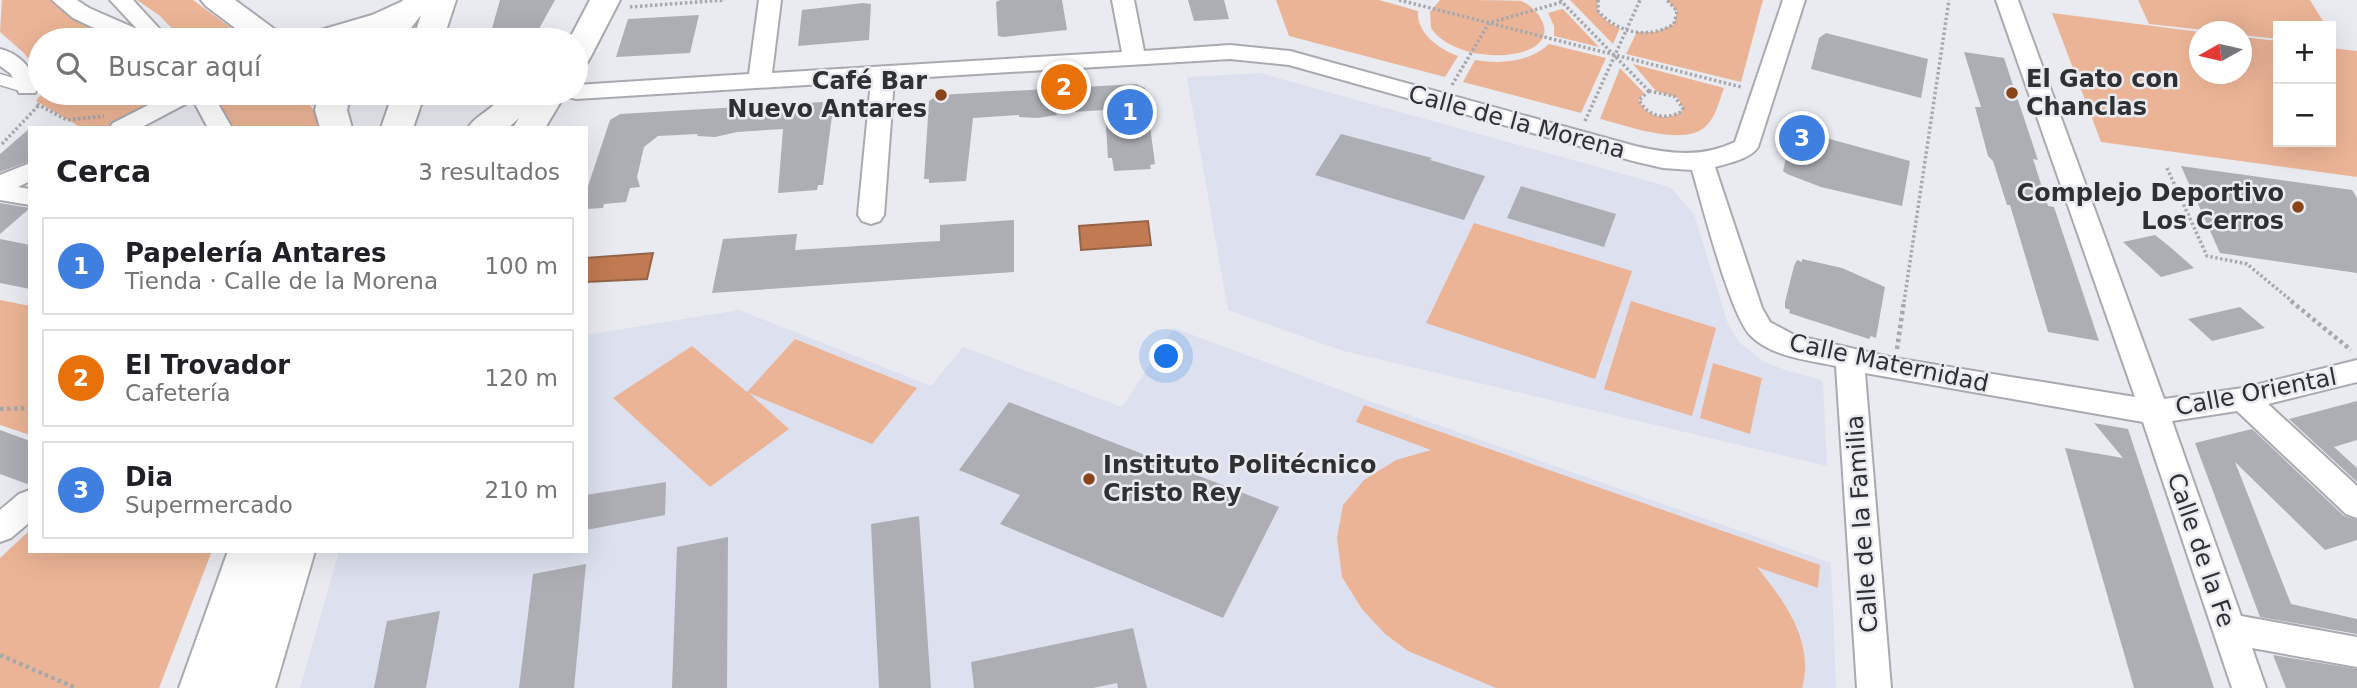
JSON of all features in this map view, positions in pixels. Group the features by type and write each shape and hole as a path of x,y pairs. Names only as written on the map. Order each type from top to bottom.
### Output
{"main road":[{"path":"455,28 463,0"},
{"path":"359,28 383,21 424,2"},
{"path":"398,28 424,2"},
{"path":"424,2 427,28"},
{"path":"583,28 613,3"},
{"path":"588,39 613,3"},
{"path":"239,15 268,28"},
{"path":"398,126 405,105"},
{"path":"424,126 430,105"},
{"path":"488,126 521,110"},
{"path":"203,688 249,553"},
{"path":"251,688 292,553"}],"street":[{"path":"63,0 81,13 112,28"},
{"path":"121,0 148,28"},
{"path":"760,80 770,0"},
{"path":"1123,0 1134,58"},
{"name":"Calle de la Morena","path":"588,91 1230,52 1263,54 1290,58 1670,162 1702,163 1726,158 1746,147 1794,0"},
{"name":"Calle de la Fe","path":"2007,0 2249,688"},
{"path":"0,56 21,71 28,86"},
{"path":"871,215 883,73"},
{"path":"0,79 28,93"},
{"path":"114,121 157,105"},
{"path":"208,105 219,126"},
{"name":"Calle Maternidad","path":"1702,163 1748,308 1760,329 1786,344 1894,369 2154,412"},
{"path":"0,185 28,172"},
{"path":"0,191 28,197"},
{"name":"Calle de la Familia","path":"1850,360 1874,688"},
{"name":"Calle Oriental","path":"2154,412 2243,399 2357,371"},
{"path":"2243,399 2357,505"},
{"path":"0,529 28,505"},
{"path":"2228,629 2357,652"}],"path":[{"path":"613,3 725,0"},
{"path":"1399,0 1763,93"},
{"path":"1598,0 1598,11 1604,19 1626,30 1647,33 1670,28 1678,16 1675,7 1667,0"},
{"path":"1577,138 1640,0"},
{"path":"1894,369 1949,0"},
{"path":"1442,101 1489,23 1561,1 1649,91 1672,94 1681,103 1681,112 1662,117 1645,110 1639,100 1649,91"},
{"path":"2,145 28,104"},
{"path":"46,105 67,120 114,121"},
{"path":"2167,168 2207,256 2247,264 2357,355"},
{"path":"0,410 28,408"},
{"path":"0,655 76,688"}],"shaded area":[{"path":"2,0 54,0 100,28 28,28 28,58 0,32"},
{"path":"137,0 193,0 232,28 172,28"},
{"path":"1276,0 1379,0 1418,11 1421,26 1430,39 1458,56 1445,77 1289,36"},
{"path":"1440,0 1521,1 1539,16 1544,33 1538,44 1524,52 1484,55 1463,50 1444,41 1431,28 1430,12"},
{"path":"1570,0 1598,0 1600,14 1620,28 1613,44"},
{"path":"1667,0 1763,0 1741,82 1626,54 1637,32 1656,32 1674,24 1677,11"},
{"path":"2138,0 2310,0 2323,21 2273,21 2273,38 2252,36 2252,21 2189,21 2189,28 2149,24"},
{"path":"1563,9 1599,47 1554,36 1554,26 1548,13"},
{"path":"2052,13 2189,31 2189,84 2252,84 2252,38 2273,40 2273,147 2336,147 2336,49 2357,51 2357,177 2101,142"},
{"path":"1549,44 1606,58 1581,113 1463,82 1475,60 1514,61 1532,55"},
{"path":"1633,64 1724,88 1712,119 1695,133 1669,135 1600,119 1620,68 1644,93 1639,100 1651,114 1663,117 1681,112 1683,108 1678,98 1656,91"},
{"path":"1260,73 1670,187 1694,214 1728,324 1739,342 1763,361 1819,379 1823,383 1827,466 1340,350 1228,310 1187,77"},
{"path":"43,105 158,105 115,126 79,126"},
{"path":"220,105 310,105 319,121 318,126 232,126"},
{"path":"1148,221 1151,245 1081,250 1079,226"},
{"path":"1474,223 1632,271 1595,379 1426,323"},
{"path":"653,253 647,279 588,282 588,258"},
{"path":"0,300 28,306 28,434 0,425"},
{"path":"1631,301 1716,328 1692,416 1604,389"},
{"name":"Instituto Politécnico Cristo Rey","path":"739,310 931,386 963,347 1122,407 1174,328 1367,400 1831,563 1836,688 300,688 338,553 588,553 588,335"},
{"path":"795,339 917,388 872,444 749,393 789,429 710,487 613,398 692,346 747,392"},
{"path":"1713,363 1762,378 1750,434 1700,418"},
{"path":"1364,405 1820,565 1818,588 1757,567 1787,608 1801,638 1805,671 1802,688 1496,688 1408,651 1385,634 1362,609 1342,577 1337,538 1343,505 1364,480 1396,460 1431,450 1356,422"},
{"path":"28,532 28,553 211,553 159,688 0,688 0,558"}],"building":[{"path":"500,0 555,0 539,28 492,28"},
{"path":"1062,0 1067,30 998,36 996,2"},
{"path":"1188,0 1224,0 1229,19 1194,21"},
{"path":"871,4 869,40 798,46 802,10"},
{"path":"699,15 690,53 616,57 628,19"},
{"path":"1826,33 1928,59 1921,98 1811,69 1819,38"},
{"path":"1964,52 2004,58 2038,160 2033,159 2048,206 2054,207 2099,341 2048,332 2010,205 2007,205 1993,161 1988,156 1975,107 1981,107"},
{"path":"1136,84 1145,88 1155,164 1150,165 1151,169 1114,171 1112,158 1108,158 1105,110 1056,113 1057,115 1038,118 1019,115 973,118 966,181 929,183 929,179 924,179 929,101 938,95"},
{"path":"823,102 822,109 833,108 823,185 818,185 817,190 778,193 783,129 737,132 715,137 697,136 698,134 658,136 644,147 637,177 640,187 630,188 626,202 588,209 588,186 610,120 620,114"},
{"path":"1793,129 1910,161 1902,206 1821,187 1787,174 1783,171"},
{"path":"28,130 28,162 0,172 0,154"},
{"path":"1341,134 1432,158 1430,160 1485,176 1464,220 1315,175"},
{"path":"2181,166 2352,190 2357,198 2357,273 2220,253"},
{"path":"1521,186 1616,214 1604,247 1507,218"},
{"path":"0,203 28,208 28,210 0,234"},
{"path":"1014,220 1014,272 712,293 723,239 797,234 795,250 940,241 940,225"},
{"path":"2155,235 2194,268 2161,277 2123,242"},
{"path":"0,239 28,245 28,289 0,283"},
{"path":"1802,259 1842,268 1885,287 1876,338 1871,336 1869,339 1789,313 1785,302 1794,266 1797,260 1802,262"},
{"path":"2240,307 2265,328 2212,341 2188,319"},
{"path":"2357,401 2357,440 2334,447 2357,468 2357,482 2289,419"},
{"path":"1009,402 1279,507 1223,618 1000,524 1020,495 959,470"},
{"path":"2094,423 2128,429 2214,688 2134,688 2065,448 2123,458"},
{"path":"2252,429 2344,516 2357,520 2357,540 2325,550 2235,462 2291,604 2357,619 2357,634 2260,617 2195,443"},
{"path":"0,430 28,440 28,484 0,474"},
{"path":"666,482 665,515 588,530 588,495"},
{"path":"919,516 931,688 879,688 871,524"},
{"path":"728,537 727,688 672,688 677,547"},
{"path":"586,564 574,688 519,688 533,574"},
{"path":"440,611 426,688 374,688 387,621"},
{"path":"1133,628 1147,688 1118,688 1117,683 1093,688 974,688 971,662"},
{"path":"2273,655 2357,669 2357,688 2286,688"}],"place":[{"name":"El Trovador","path":"1064,87"},
{"name":"El Gato con Chanclas","path":"2012,93"},
{"name":"Café Bar Nuevo Antares","path":"941,95"},
{"name":"Papelería Antares","path":"1130,112"},
{"name":"Dia","path":"1802,138"},
{"name":"Complejo Deportivo Los Cerros","path":"2298,207"},
{"name":"Instituto Politécnico Cristo Rey","path":"1089,479"}]}
